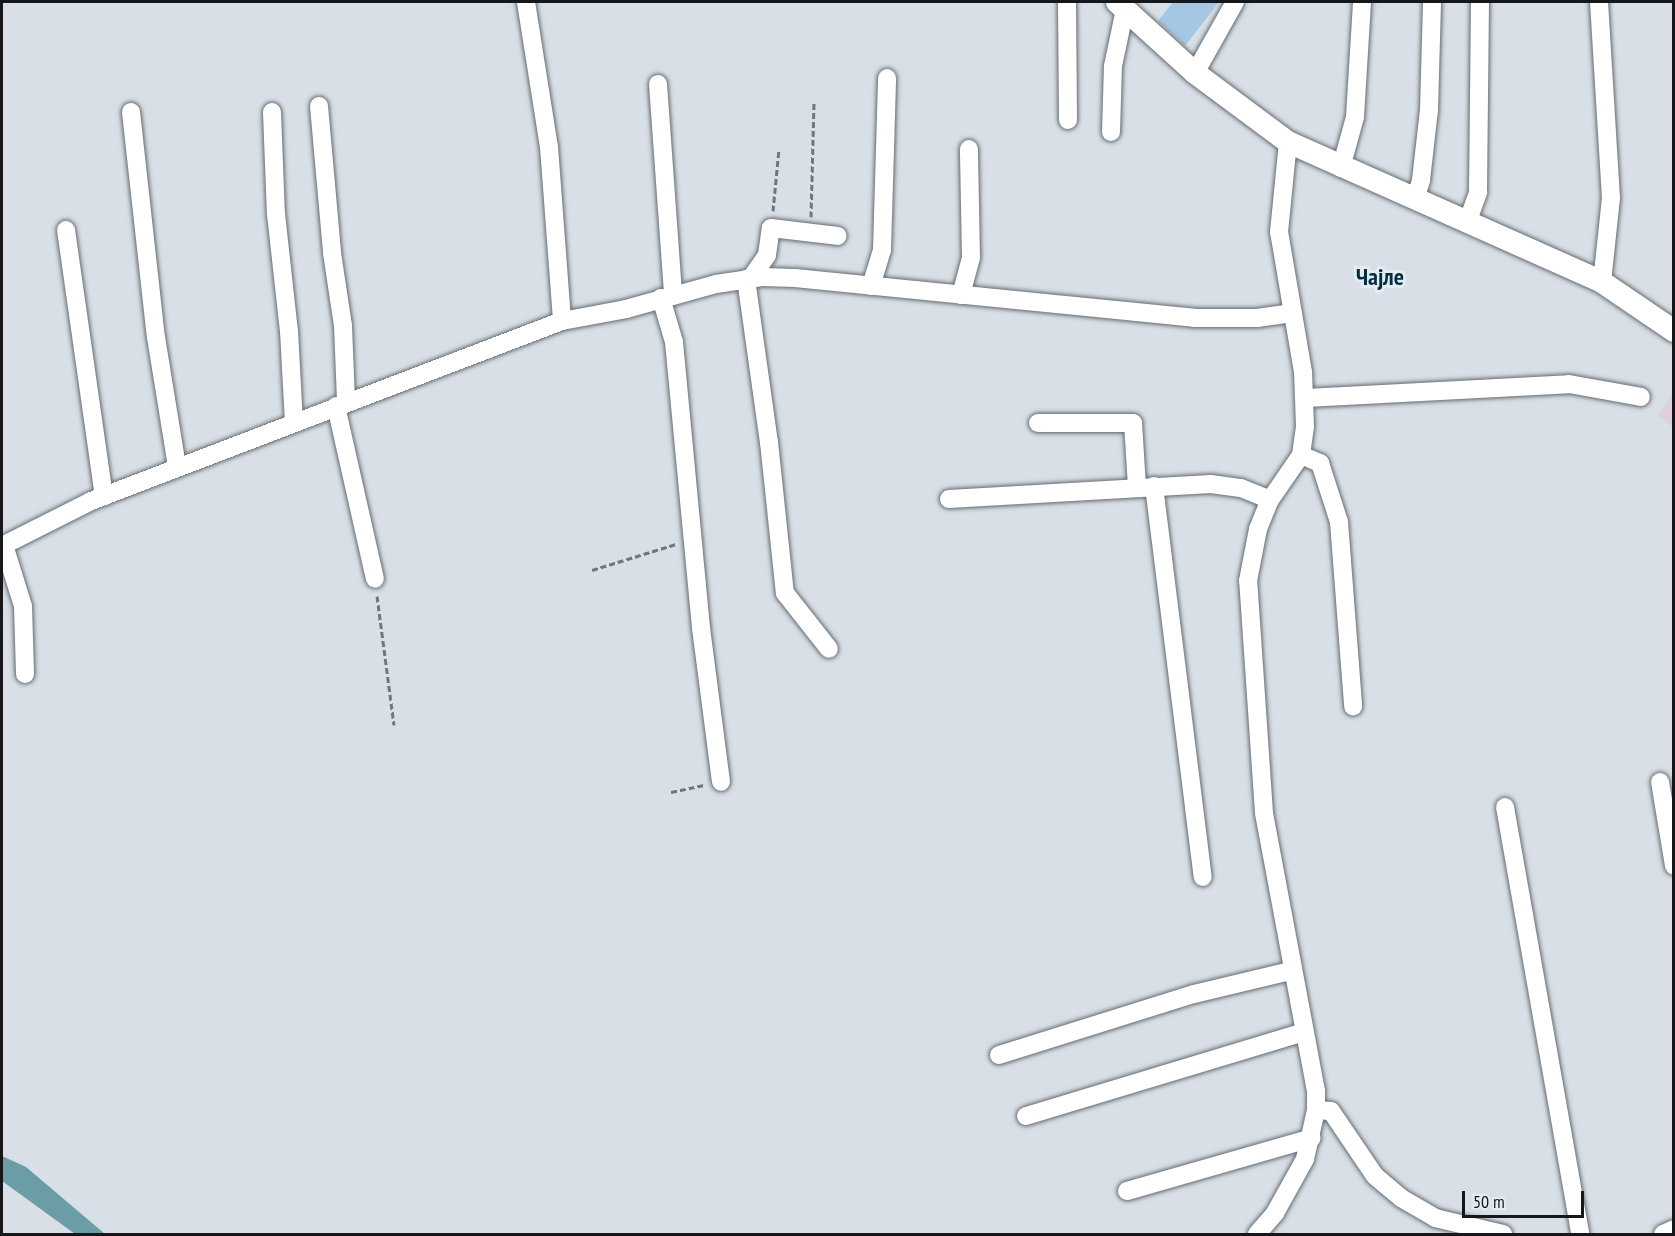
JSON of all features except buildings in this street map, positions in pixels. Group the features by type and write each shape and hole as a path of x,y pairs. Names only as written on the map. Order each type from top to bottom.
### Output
{"main road":[{"path":"1121,5 1195,73 1288,142 1341,168 1602,282 1674,332"}],"street":[{"path":"526,2 549,147 562,321"},
{"path":"1067,2 1068,120"},
{"path":"1195,73 1235,2"},
{"path":"1341,168 1351,145 1355,117 1362,2"},
{"path":"1415,199 1421,180 1429,110 1432,2"},
{"path":"1467,223 1478,192 1480,2"},
{"path":"1599,2 1611,198 1602,282"},
{"path":"1111,132 1113,66 1121,5"},
{"path":"871,286 882,250 887,78"},
{"path":"658,84 667,296 674,342 693,539 721,782"},
{"path":"319,106 332,253 343,326 341,404 375,579"},
{"path":"131,112 156,337 177,467"},
{"path":"272,112 276,214 290,331 294,422"},
{"path":"1257,1234 1295,1177 1312,1138 1316,1110 1305,1032 1290,971 1264,813 1251,651 1251,553 1269,500 1301,455 1306,398 1279,232 1288,142"},
{"path":"961,295 970,258 969,149"},
{"path":"829,649 784,593 769,442 748,278 766,255 771,228 838,236"},
{"path":"66,230 105,496"},
{"path":"25,674 23,606 3,545 105,496 177,467 562,321 748,278 871,286 1194,318 1257,318 1293,313"},
{"path":"1306,398 1569,384 1641,397"},
{"path":"1038,423 1133,423 1146,487 1203,877"},
{"path":"1301,455 1320,463 1339,522 1353,706"},
{"path":"949,499 1226,484 1269,500"},
{"path":"1660,783 1674,866"},
{"path":"1505,807 1581,1234"},
{"path":"999,1054 1194,994 1290,971"},
{"path":"1026,1116 1305,1032"},
{"path":"1316,1110 1331,1111 1375,1176 1401,1198 1435,1218 1503,1234"},
{"path":"1127,1191 1312,1138"},
{"path":"1663,1234 1674,1229"}],"path":[{"path":"810,233 814,102"},
{"path":"771,228 779,149"},
{"path":"592,570 693,539"},
{"path":"375,579 394,725"},
{"path":"671,792 721,782"}],"shaded area":[{"path":"1673,393 1673,427 1658,416"}],"water":[{"path":"2,1156 26,1167 105,1234 75,1234 2,1181"}],"district":[{"name":"Чајле","path":"1380,277"}]}
